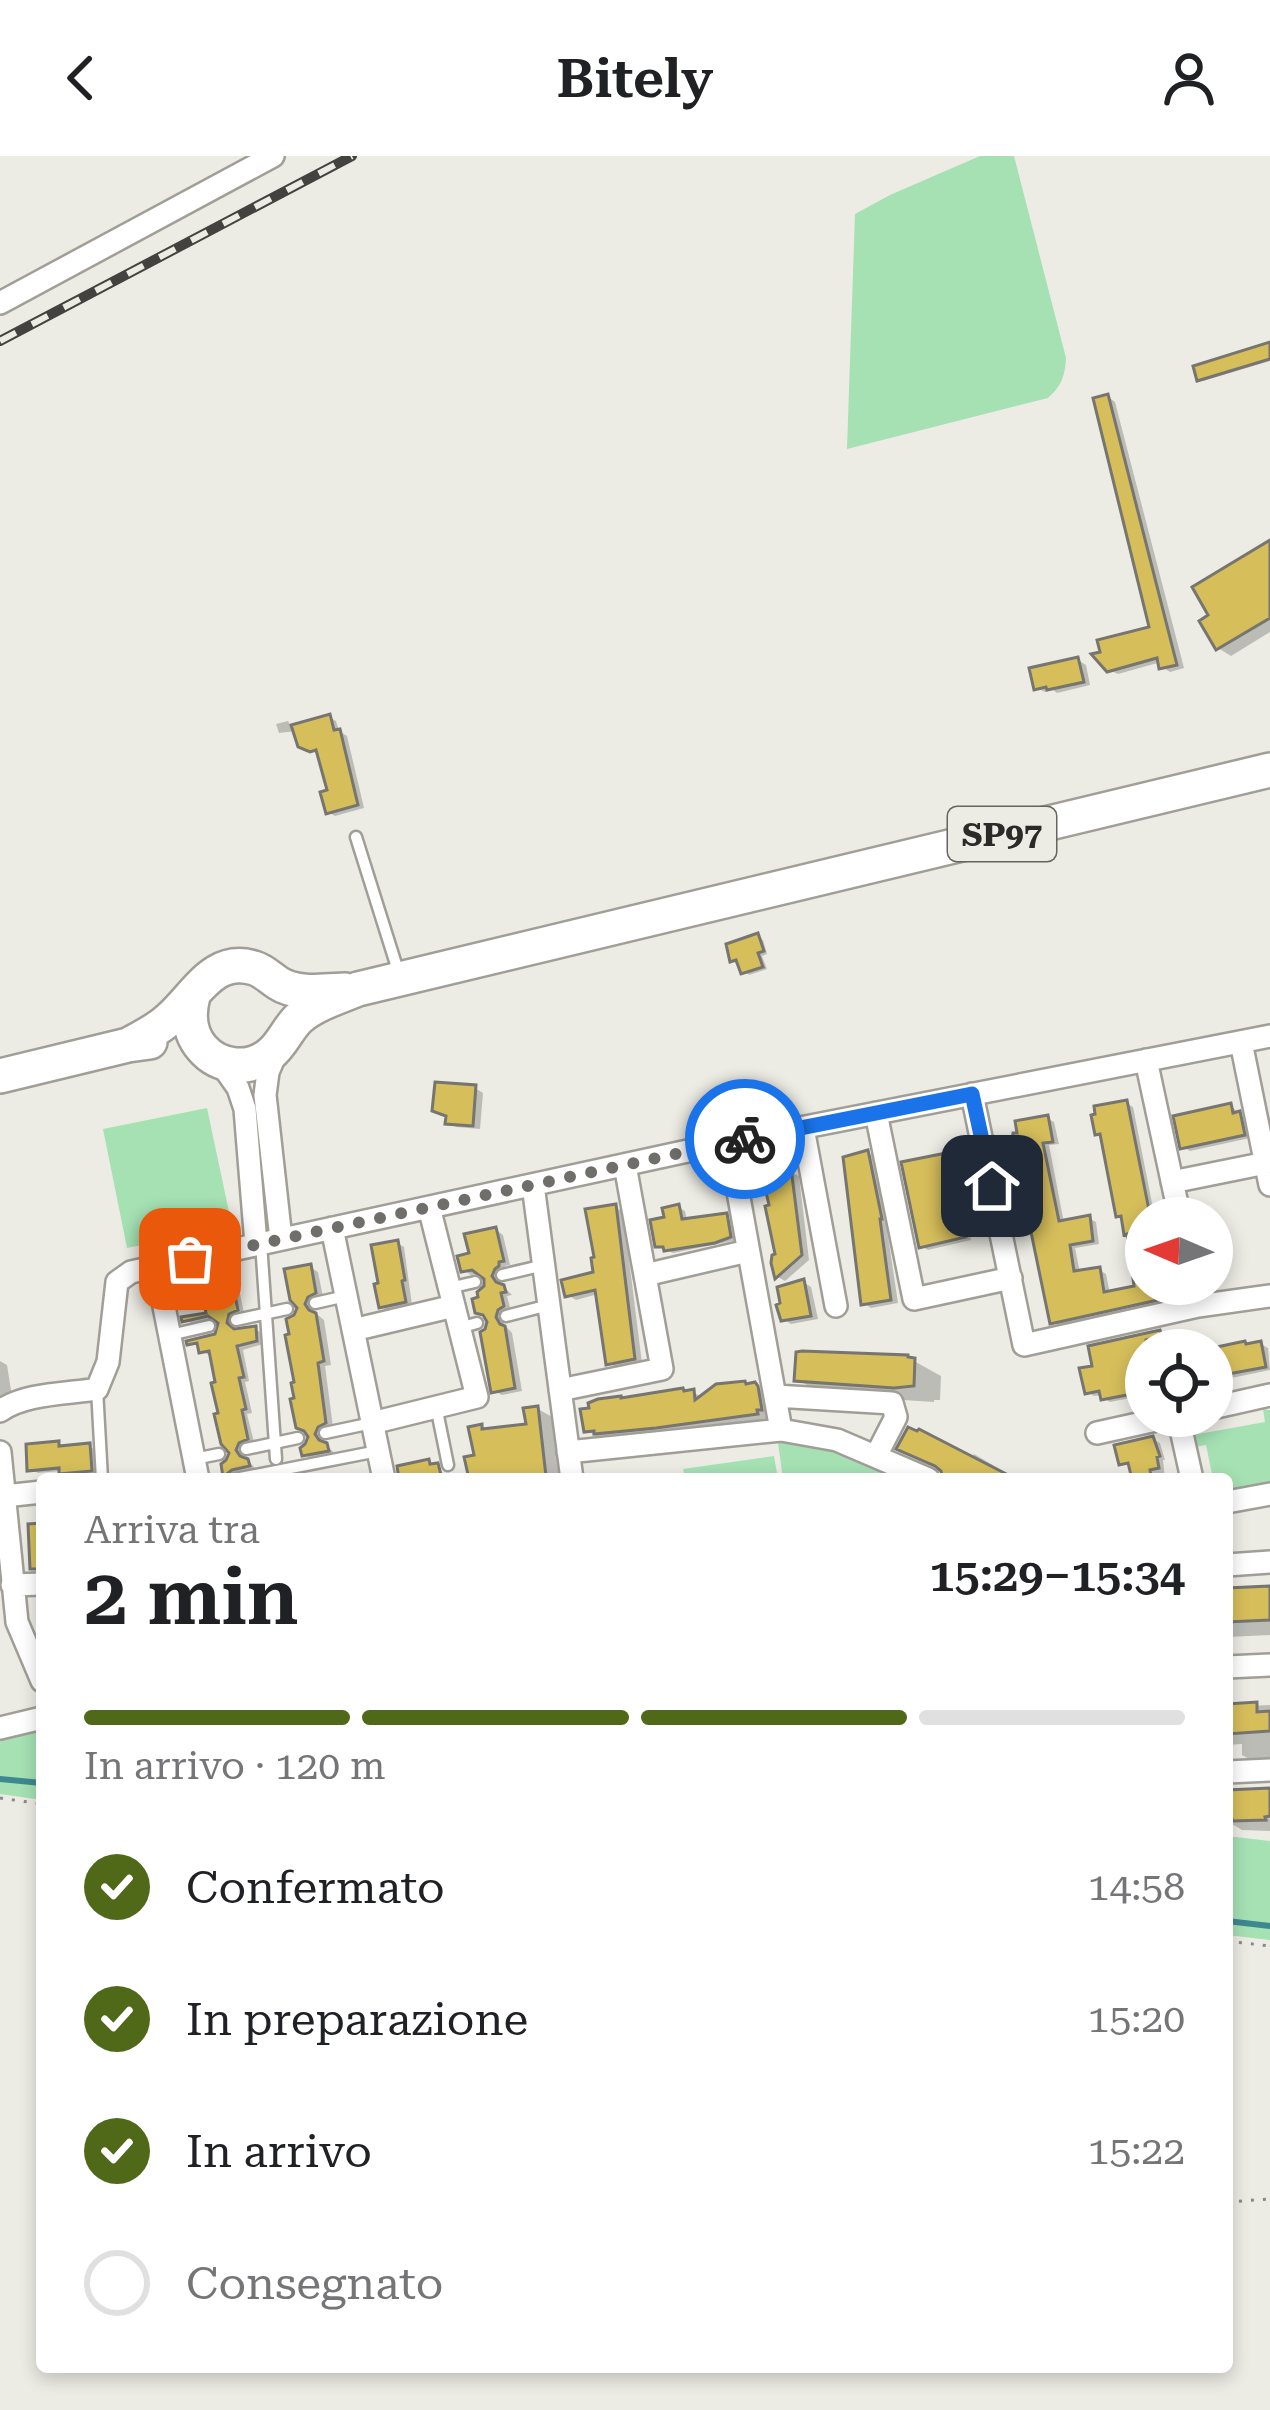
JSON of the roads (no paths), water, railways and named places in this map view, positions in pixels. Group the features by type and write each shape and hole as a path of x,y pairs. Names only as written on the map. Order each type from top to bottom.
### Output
{"main road":[{"name":"SP97","path":"283,1039 299,1018 358,989 1270,770"},
{"path":"0,1076 128,1045 172,1041 232,1065 246,1065 272,1054 289,1022 288,1008 277,983 253,968 225,968 212,974 165,1024 128,1045"},
{"name":"SP97","path":"277,983 304,990 358,989"},
{"path":"194,996 193,1034 209,1053"}],"street":[{"path":"0,303 273,156"},
{"path":"0,1411 21,1401 97,1389 108,1362 118,1282 131,1272 729,1142 1270,1036"},
{"path":"266,1242 265,1095 268,1072 283,1039"},
{"path":"1172,1182 1268,1174 1240,1042"},
{"path":"209,1053 238,1088 245,1109 266,1242"},
{"path":"1146,1060 1175,1197"},
{"path":"972,1094 1024,1345 1162,1305"},
{"path":"875,1113 914,1299 1011,1278"},
{"path":"803,1128 836,1306"},
{"path":"729,1142 781,1430"},
{"path":"560,1390 662,1369 625,1165"},
{"path":"533,1184 571,1473"},
{"path":"372,1424 477,1396 460,1311 429,1207"},
{"path":"332,1228 383,1473"},
{"path":"645,1274 748,1251"},
{"path":"157,1266 196,1473"},
{"path":"1233,1296 1270,1296"},
{"path":"353,1330 460,1311"},
{"path":"1233,1403 1270,1395"},
{"path":"775,1396 892,1403 896,1417 876,1456"},
{"path":"1097,1433 1125,1427"},
{"path":"568,1453 781,1430 837,1440 914,1473"},
{"path":"1181,1437 1190,1473"},
{"path":"0,1452 17,1622 36,1665"},
{"path":"4,1496 36,1493"},
{"path":"1233,1501 1270,1494"},
{"path":"1233,1565 1270,1562"},
{"path":"12,1585 36,1584"},
{"path":"1233,1667 1270,1666"},
{"path":"0,1728 36,1719"},
{"path":"1233,1772 1270,1770"}],"lane":[{"path":"356,837 400,979"},
{"path":"266,1242 276,1459"},
{"path":"502,1275 544,1265"},
{"path":"460,1311 475,1282"},
{"path":"315,1304 346,1296"},
{"path":"506,1316 549,1305"},
{"path":"236,1320 287,1309"},
{"path":"170,1336 209,1326"},
{"path":"97,1389 102,1473"},
{"path":"436,1406 448,1465"},
{"path":"325,1433 372,1424"},
{"path":"246,1449 298,1438"},
{"path":"265,1473 378,1450"},
{"path":"197,1473 218,1454"}],"waterway":[{"path":"0,1779 36,1782"},
{"path":"1233,1922 1270,1926"}],"railway":[{"path":"0,341 352,156"}]}
